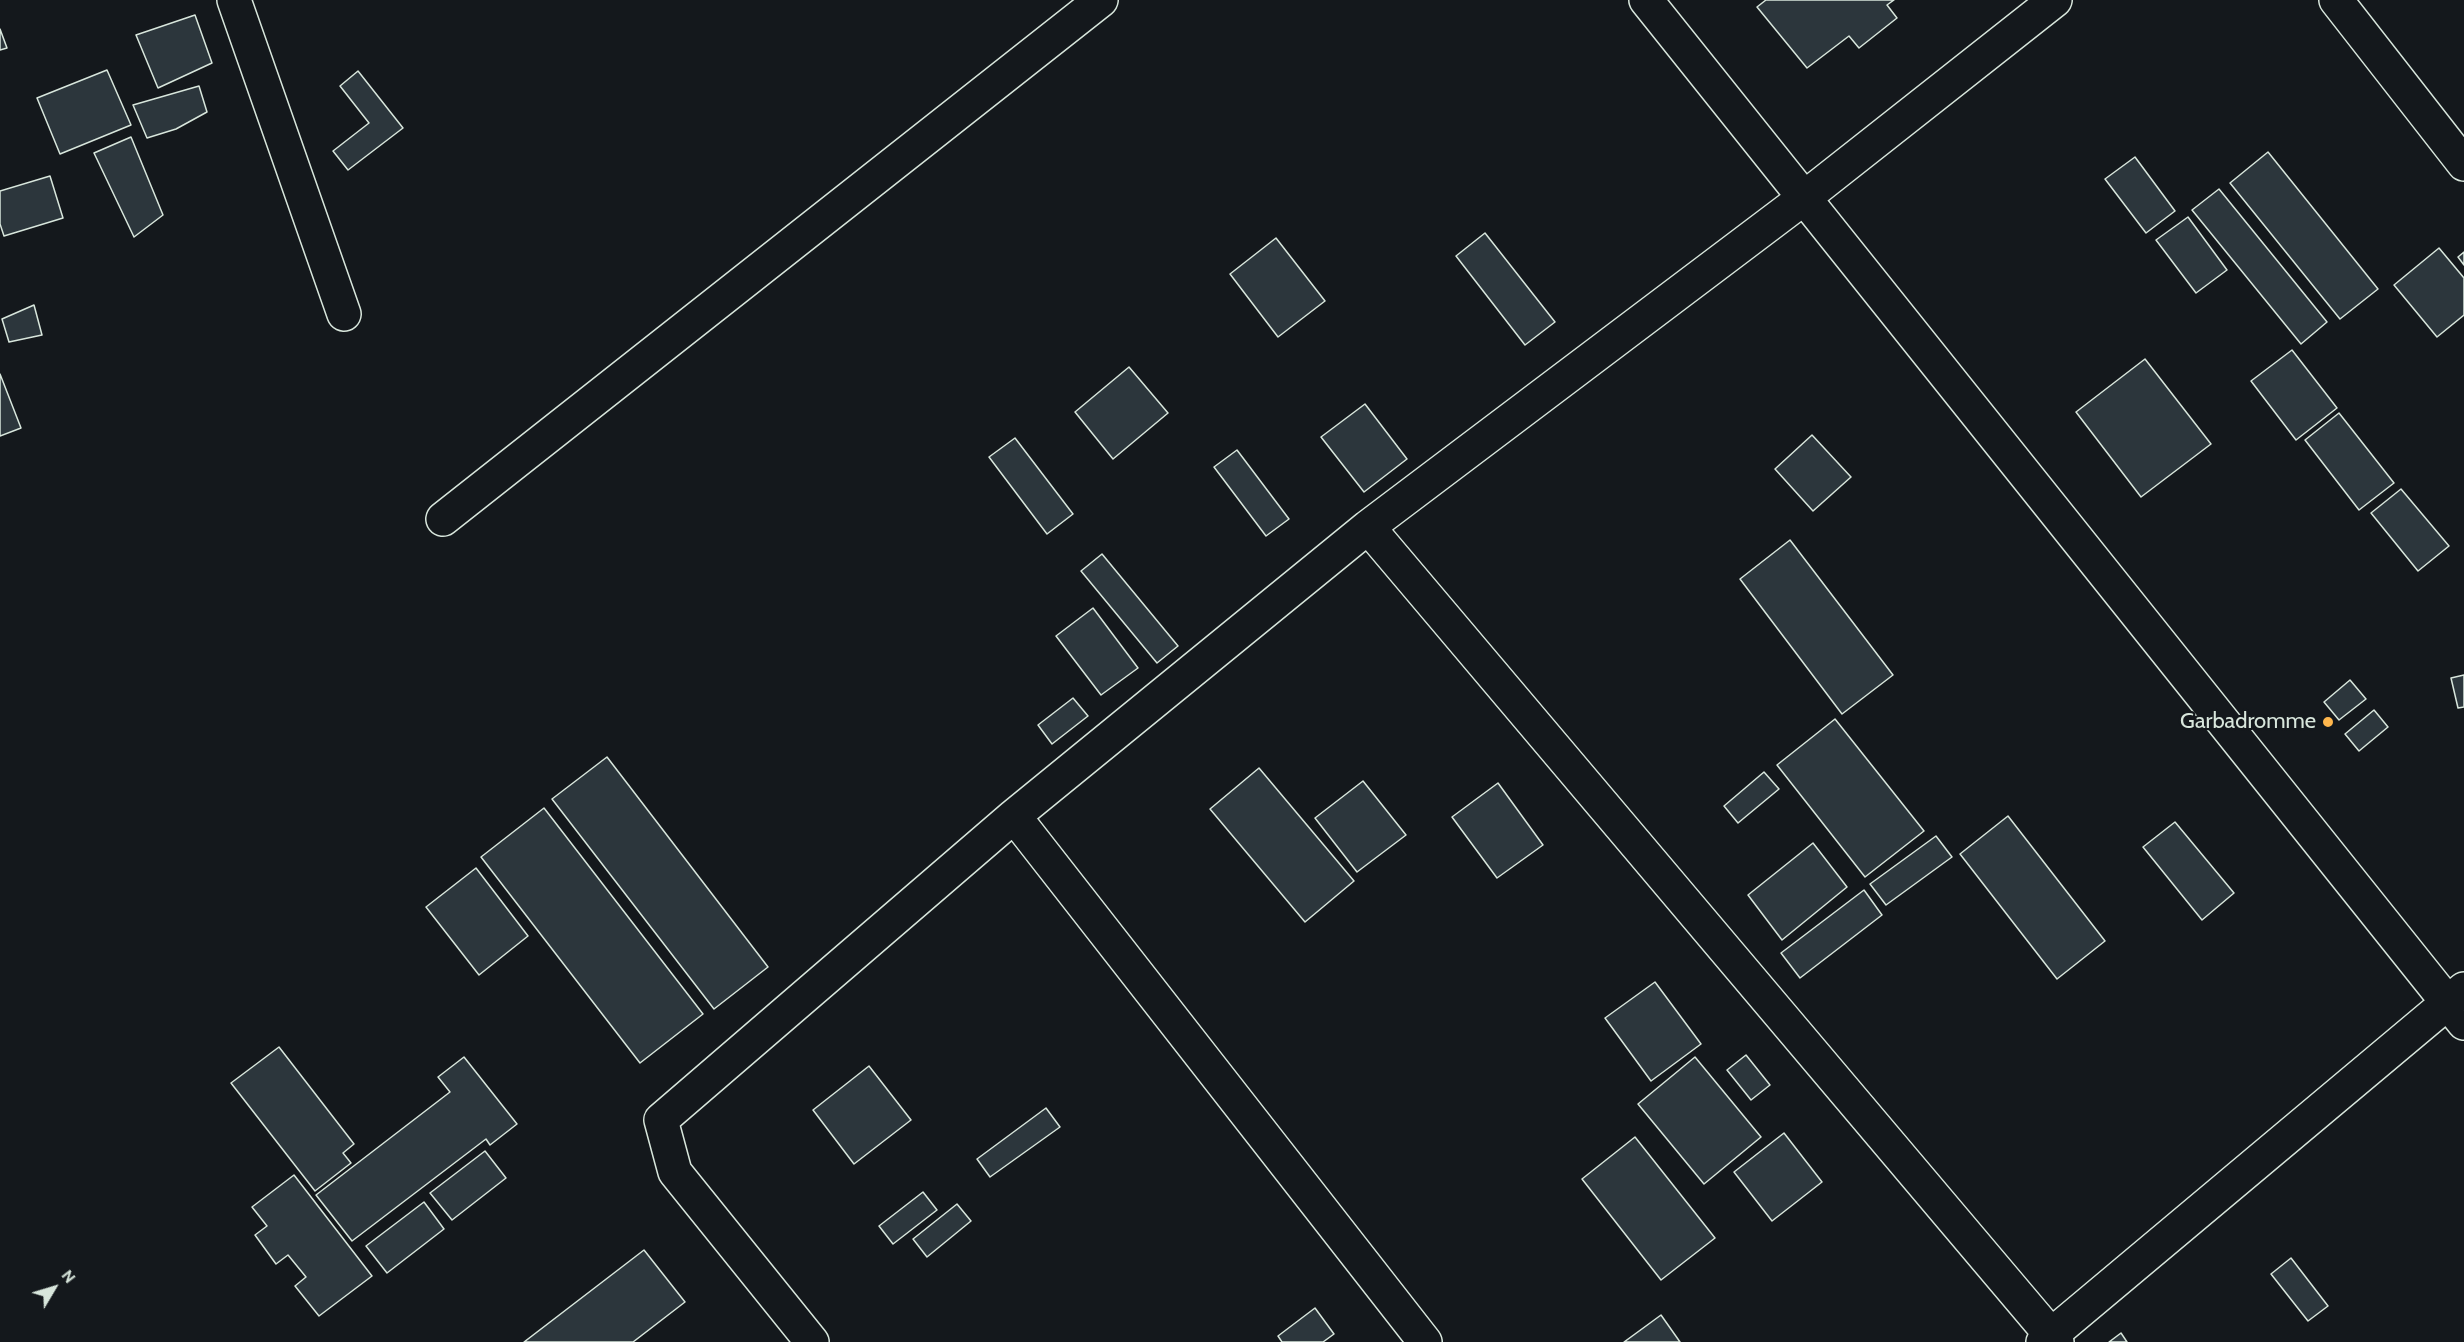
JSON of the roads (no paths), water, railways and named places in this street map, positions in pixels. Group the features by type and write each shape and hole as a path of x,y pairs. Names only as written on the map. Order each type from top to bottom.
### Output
{"street":[{"path":"234,0 344,314"},
{"path":"443,519 1101,0"},
{"path":"1368,527 2051,1340 2459,1005 1646,0"},
{"path":"812,1342 675,1172 661,1120 1014,816 1368,527 1804,198 2055,0"},
{"path":"2336,0 2464,164"},
{"path":"1014,816 1425,1342"}],"place":[{"name":"Garbadromme","path":"2328,722"}]}
